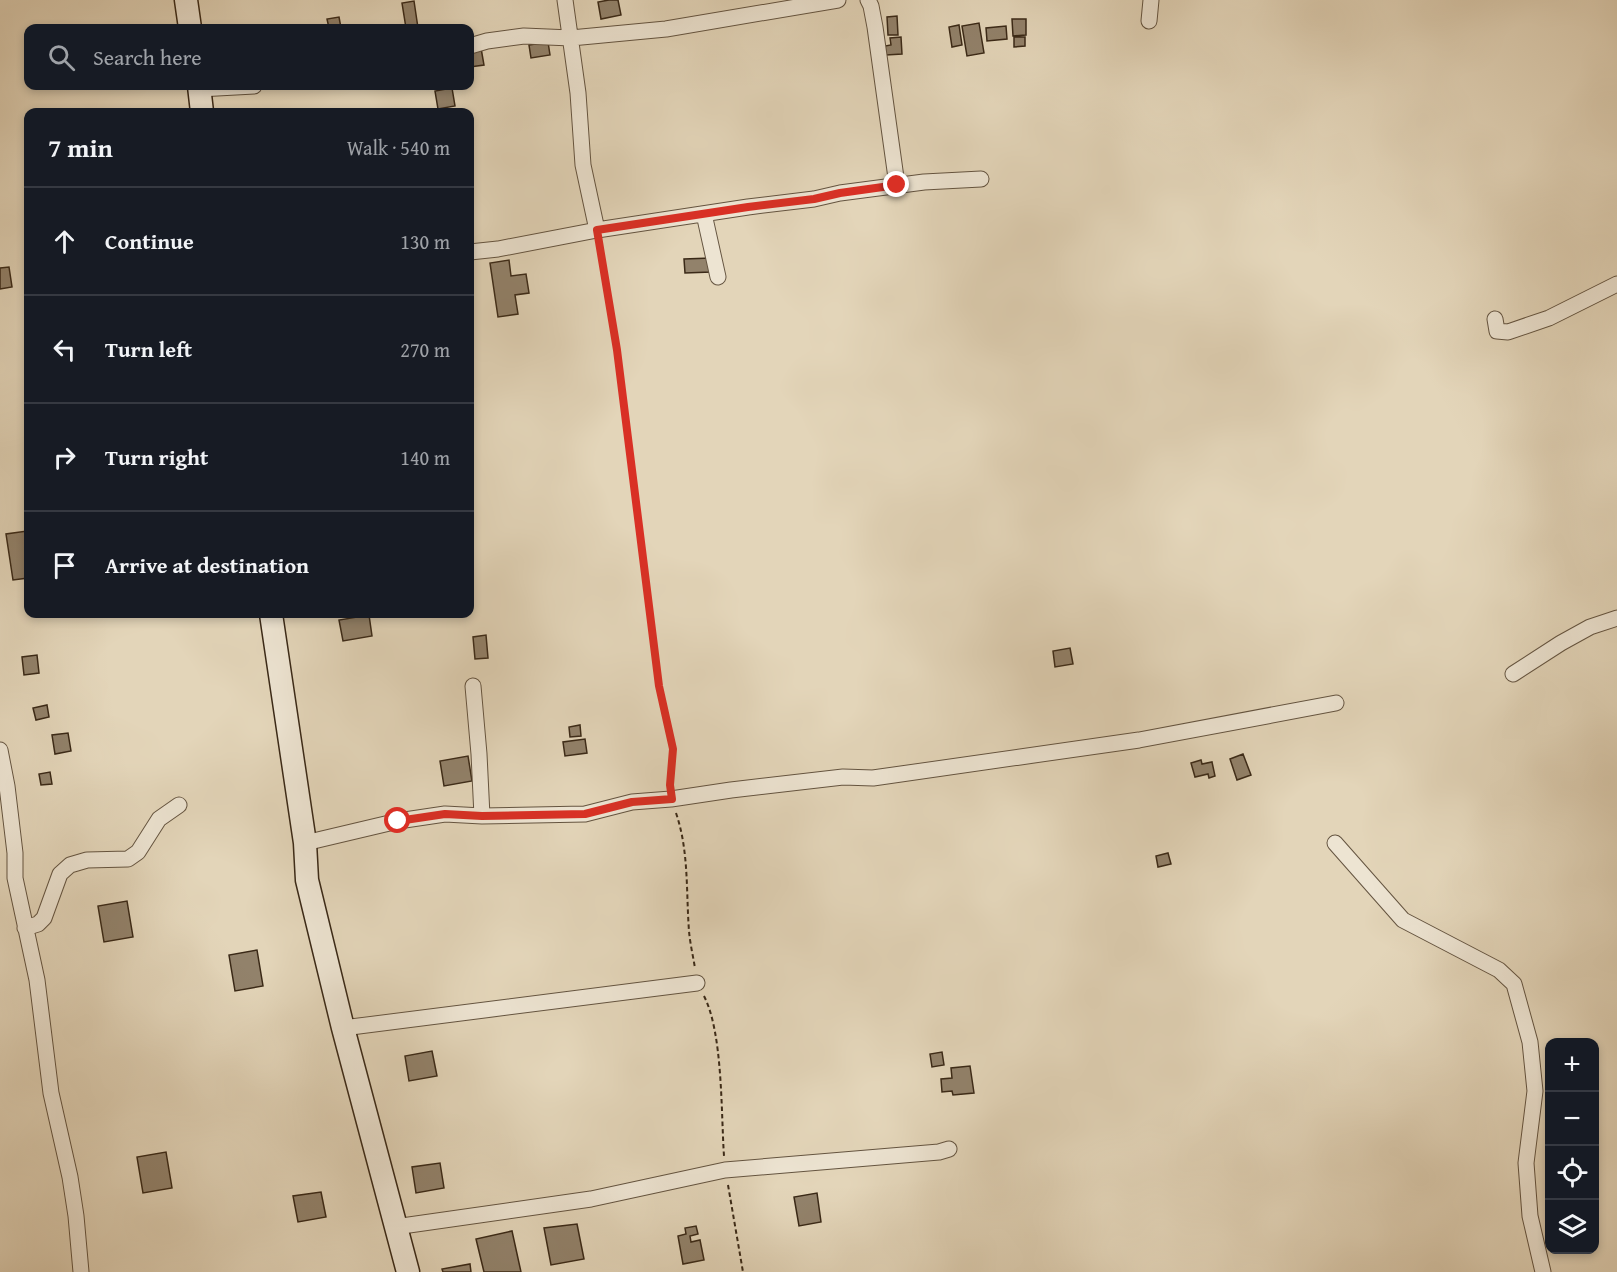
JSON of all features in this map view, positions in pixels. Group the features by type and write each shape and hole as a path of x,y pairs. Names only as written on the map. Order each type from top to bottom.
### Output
{"street":[{"path":"186,0 189,24"},
{"path":"565,0 578,93 583,165 597,230"},
{"path":"474,45 524,36 571,38 666,29 765,6 838,0"},
{"path":"868,0 875,27 897,185"},
{"path":"1149,21 1151,0"},
{"path":"199,90 202,108"},
{"path":"474,252 597,230 814,199 840,193 924,182 981,179"},
{"path":"704,214 718,277"},
{"path":"1495,319 1497,331 1508,332 1549,318 1617,284"},
{"path":"272,618 305,843 307,880 343,1028 408,1272"},
{"path":"1513,674 1590,627 1617,618"},
{"path":"473,686 480,754 482,816"},
{"path":"305,843 398,821 445,814 482,816 585,814 632,802 843,777 873,778 1138,740 1336,703"},
{"path":"0,750 9,797 15,853 15,878 37,980 51,1093 70,1177 76,1216 81,1272"},
{"path":"25,928 38,924 44,918 60,874 70,865 87,860 128,859 138,852 159,819 179,805"},
{"path":"1335,843 1403,920 1499,970 1514,984 1530,1042 1534,1081 1535,1091 1526,1163 1530,1215 1543,1272"},
{"path":"343,1028 698,983"},
{"path":"395,1227 591,1199 725,1170 939,1152 949,1149"}],"path":[{"path":"597,230 617,350 659,686 673,749 670,785 681,828 688,881 689,932 698,983 710,1009 717,1046 725,1170 743,1272"}],"building":[{"path":"618,0 621,15 601,19 598,2"},
{"path":"414,1 417,24 405,24 402,3"},
{"path":"897,16 898,35 888,35 887,17"},
{"path":"339,17 340,24 328,24 327,19"},
{"path":"1012,19 1026,19 1026,35 1013,36"},
{"path":"979,23 984,53 967,56 962,26"},
{"path":"959,25 962,45 952,47 949,27"},
{"path":"1006,26 1007,39 987,41 986,28"},
{"path":"901,37 902,54 886,55 885,46 891,45 890,38"},
{"path":"1014,37 1025,37 1025,46 1014,47"},
{"path":"548,42 550,55 531,58 529,45"},
{"path":"481,48 484,65 474,66 474,49"},
{"path":"452,90 455,106 438,108 435,91"},
{"path":"711,258 711,272 685,273 684,259"},
{"path":"509,260 511,276 526,274 529,293 515,295 518,314 498,317 490,263"},
{"path":"9,267 12,287 0,289 0,268"},
{"path":"24,531 24,579 13,580 6,534"},
{"path":"369,618 372,636 343,641 339,620"},
{"path":"486,635 488,658 475,659 473,637"},
{"path":"1070,648 1073,664 1055,667 1053,651"},
{"path":"37,655 39,673 24,675 22,657"},
{"path":"47,705 49,717 36,720 33,708"},
{"path":"580,725 581,736 570,737 569,727"},
{"path":"68,733 71,751 55,754 52,735"},
{"path":"585,739 587,753 565,756 563,742"},
{"path":"1243,754 1251,775 1237,780 1230,759"},
{"path":"468,756 472,781 444,786 440,761"},
{"path":"1201,760 1202,764 1212,762 1215,776 1209,778 1208,774 1195,777 1191,763"},
{"path":"50,772 52,784 41,785 39,774"},
{"path":"1168,853 1171,864 1158,867 1156,856"},
{"path":"127,901 133,937 104,942 98,906"},
{"path":"257,950 263,986 235,991 229,955"},
{"path":"432,1051 437,1076 409,1081 405,1056"},
{"path":"942,1052 944,1065 932,1067 930,1054"},
{"path":"970,1066 974,1093 953,1095 952,1091 942,1092 941,1079 952,1078 951,1068"},
{"path":"166,1152 172,1188 143,1193 137,1157"},
{"path":"440,1163 444,1188 416,1193 412,1167"},
{"path":"321,1192 326,1217 298,1222 293,1196"},
{"path":"817,1193 821,1222 799,1226 794,1197"},
{"path":"577,1224 584,1259 551,1265 544,1228"},
{"path":"696,1226 698,1234 690,1236 691,1242 700,1240 704,1260 683,1264 678,1236 686,1234 685,1228"},
{"path":"512,1231 521,1272 484,1272 476,1239"},
{"path":"470,1264 471,1272 443,1272 442,1269"}],"route":[{"path":"398,821 445,814 482,816 585,814 632,802 672,799 670,785 673,749 659,686 617,350 597,230 897,185"}]}
